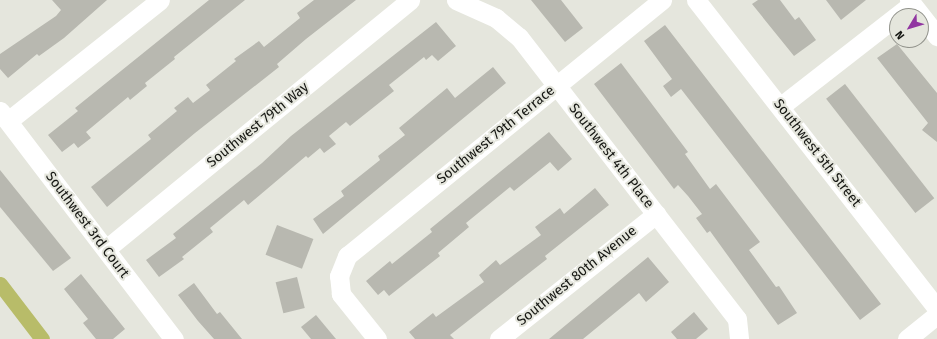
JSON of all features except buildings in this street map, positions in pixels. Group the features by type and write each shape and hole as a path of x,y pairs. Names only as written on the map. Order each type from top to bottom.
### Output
{"street":[{"path":"4,116 160,0"},
{"name":"Southwest 79th Way","path":"106,249 410,0"},
{"name":"Southwest 4th Place","path":"456,0 496,18 519,37 737,319 739,338"},
{"name":"Southwest 79th Terrace","path":"376,339 341,294 339,276 347,256 662,0"},
{"name":"Southwest 5th Street","path":"696,0 781,106 937,308"},
{"path":"781,106 910,2 937,36"},
{"name":"Southwest 3rd Court","path":"4,116 174,339"},
{"name":"Southwest 80th Avenue","path":"499,339 656,214"},
{"path":"907,339 937,315"}],"waterway":[{"path":"0,284 42,339"}]}
